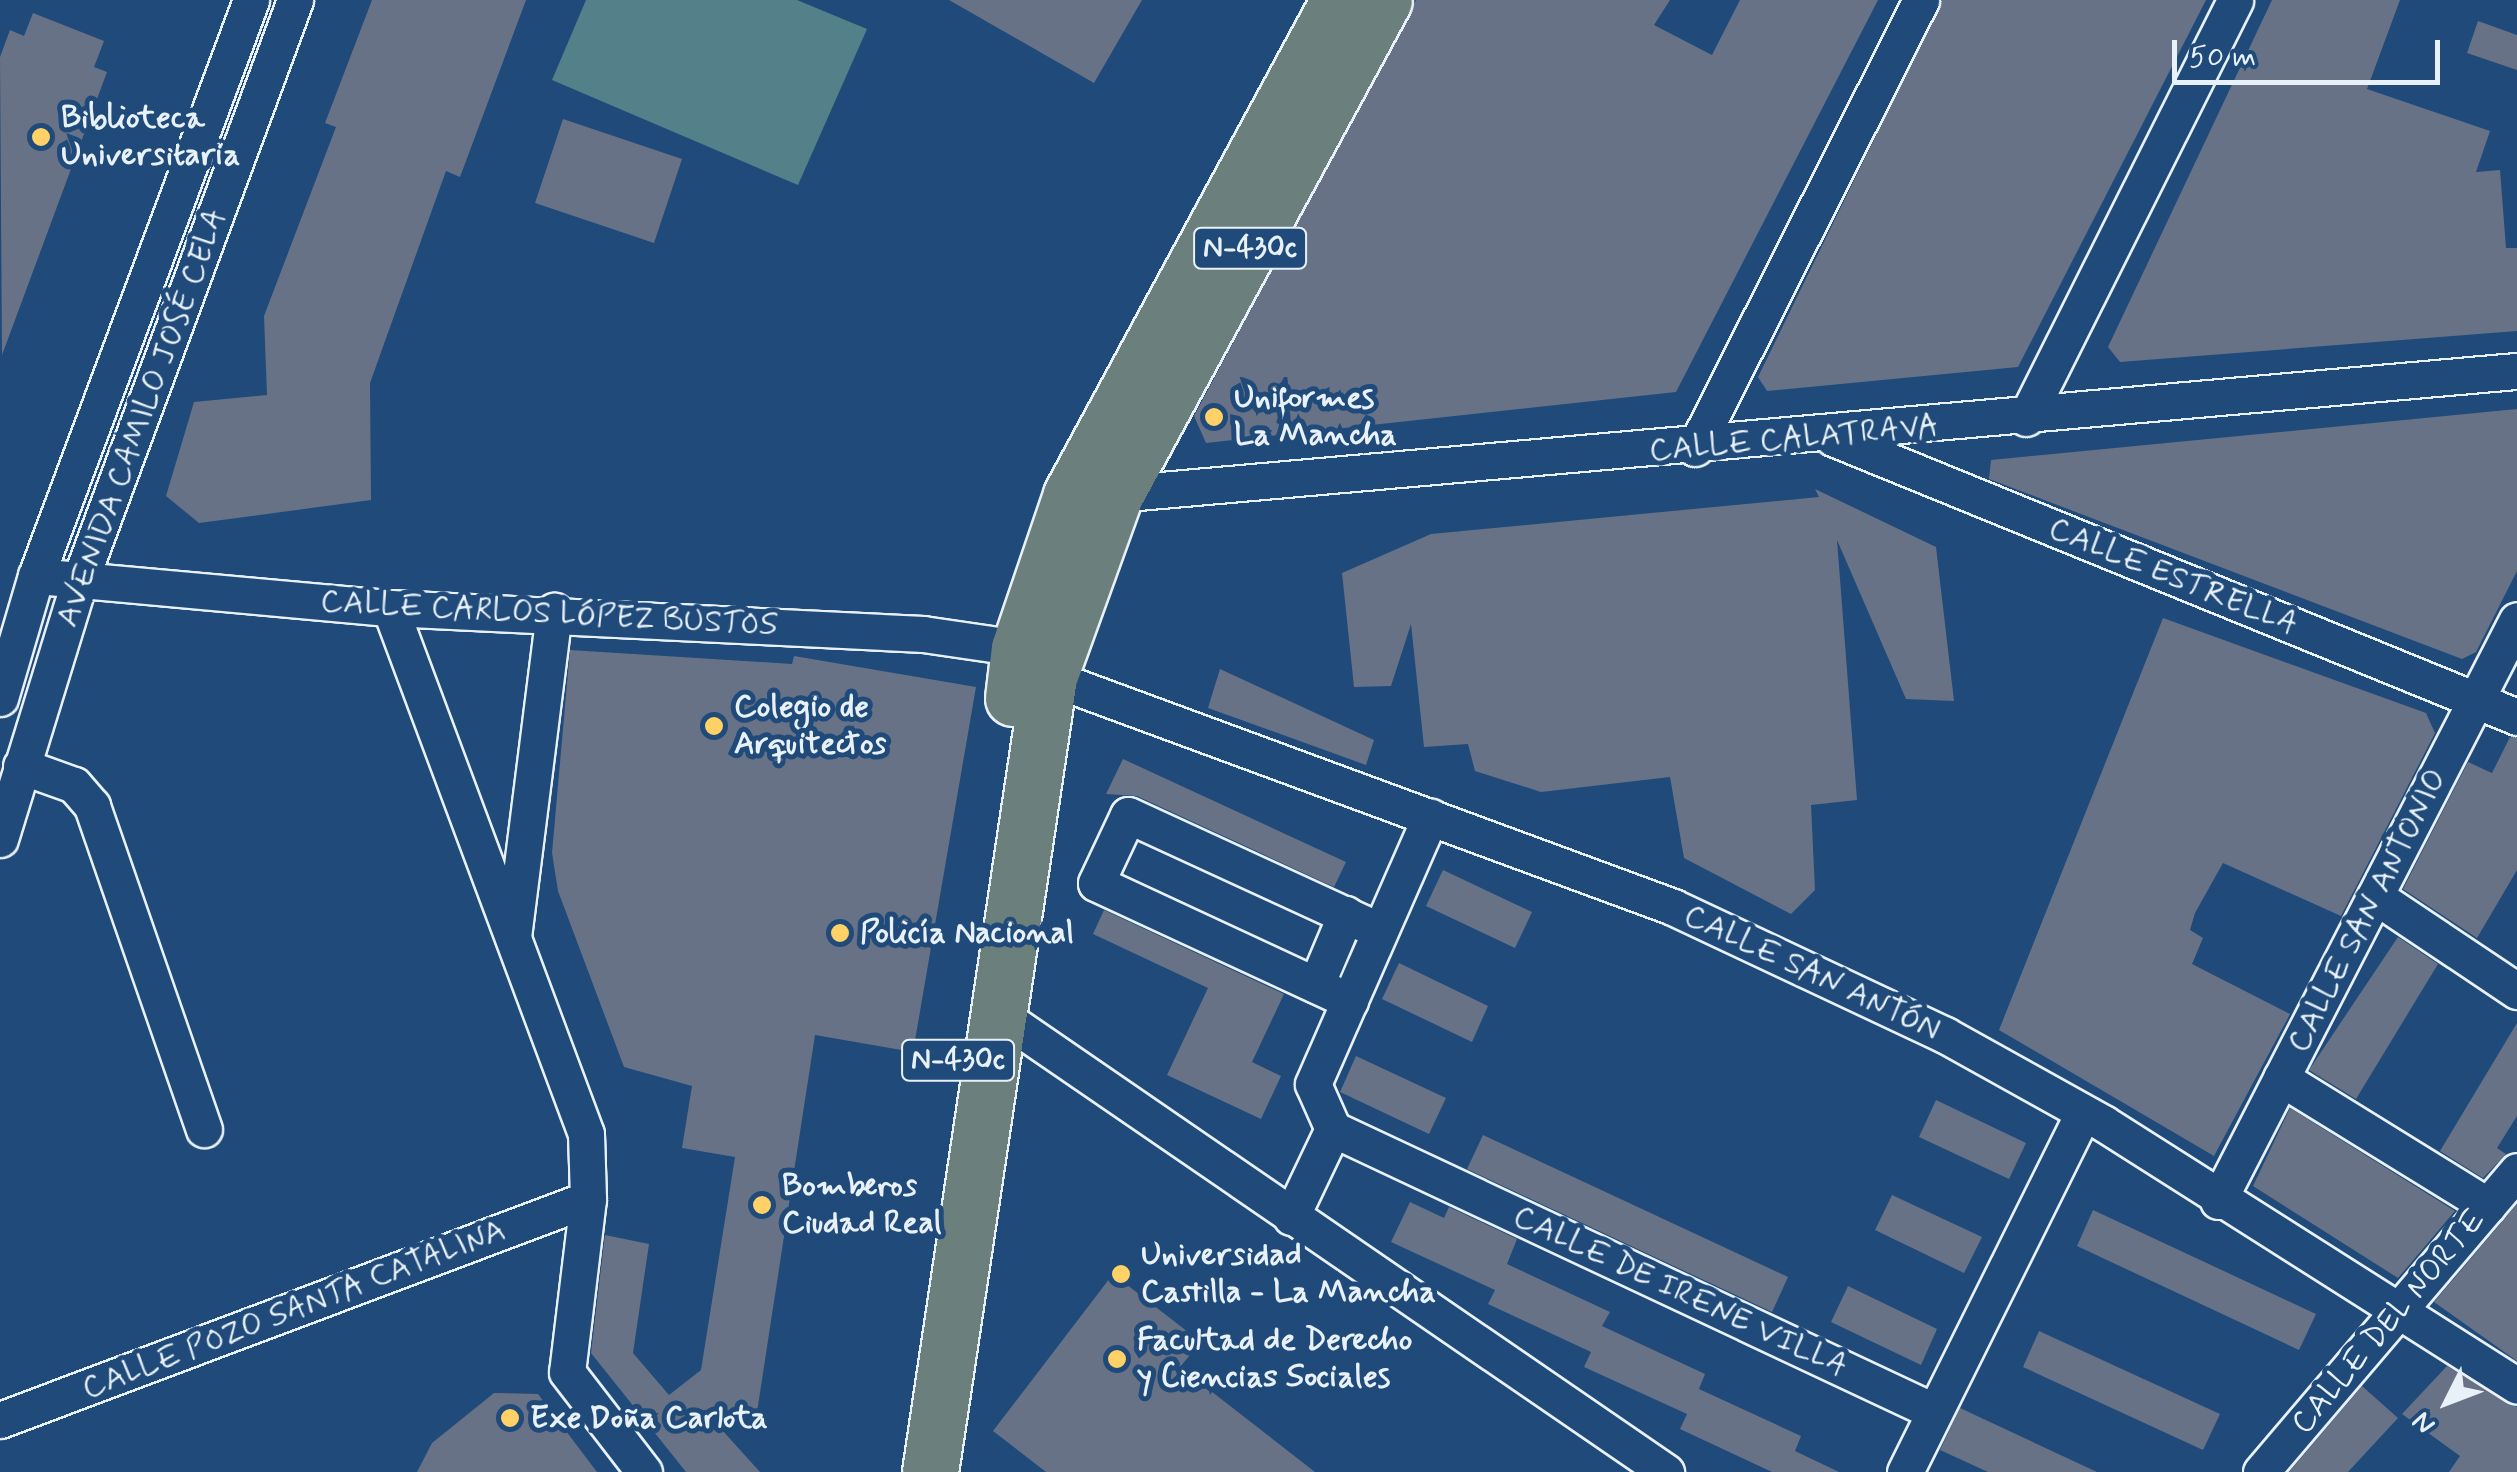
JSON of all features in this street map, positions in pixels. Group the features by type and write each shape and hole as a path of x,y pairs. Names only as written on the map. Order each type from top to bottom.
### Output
{"highway":[{"name":"N-430c","path":"896,1472 1034,663 1093,495 1339,0"},
{"name":"N-430c","path":"1093,495 1384,0"},
{"name":"N-430c","path":"930,1472 1000,1015 1034,663"}],"street":[{"name":"AVENIDA CAMILO JOSÉ CELA","path":"0,698 36,576 252,0"},
{"name":"AVENIDA CAMILO JOSÉ CELA","path":"0,840 79,583 295,0"},
{"path":"1694,448 1921,0"},
{"path":"2026,418 2236,0"},
{"name":"CALLE CALATRAVA","path":"1093,495 1829,437 2517,371"},
{"name":"CALLE ESTRELLA","path":"1829,437 2517,717"},
{"name":"CALLE CARLOS LÓPEZ BUSTOS","path":"36,576 79,583 390,608 554,612 923,634 1034,663"},
{"path":"390,608 586,1134 588,1199 567,1372 644,1472"},
{"path":"513,943 554,612"},
{"name":"CALLE SAN ANTONIO","path":"2218,1201 2517,620"},
{"name":"CALLE SAN ANTÓN","path":"1034,663 1673,907 1945,1035 2082,1112 2517,1386"},
{"path":"21,766 74,785 92,806 204,1129"},
{"path":"1350,1002 1096,883 1128,815 1380,931"},
{"path":"1291,1217 1333,1129 1313,1084 1430,817"},
{"path":"2375,896 2517,991"},
{"path":"1316,985 1346,914"},
{"path":"1000,1015 1666,1472"},
{"path":"2282,1078 2488,1206"},
{"path":"1903,1471 2082,1112"},
{"name":"CALLE DE IRENE VILLA","path":"1333,1129 1931,1410"},
{"name":"CALLE DEL NORTE","path":"2261,1472 2517,1171"},
{"name":"CALLE POZO SANTA CATALINA","path":"0,1420 588,1199"}],"green space":[{"path":"586,0 797,0 867,29 798,185 552,80"}],"building":[{"path":"372,0 526,0 460,177 446,171 370,383 371,500 199,523 166,496 194,402 267,395 264,316 336,127 325,123"},
{"path":"949,0 1142,0 1094,83"},
{"path":"1416,0 1670,0 1654,25 1712,55 1740,0 1878,0 1676,392 1206,443 1194,416"},
{"path":"1942,0 2206,0 2018,367 1767,391 1758,377"},
{"path":"2272,0 2400,0 2367,89 2490,131 2476,172 2500,170 2506,248 2517,248 2517,331 2120,362 2108,347"},
{"name":"Biblioteca Universitaria","path":"33,13 104,41 94,67 107,72 2,355 0,57 10,30 24,36"},
{"path":"2478,21 2517,35 2517,70 2467,53"},
{"path":"563,119 682,159 654,243 535,203"},
{"path":"2517,409 2517,571 2476,652 2462,659 1989,479 1991,460"},
{"path":"1815,489 1936,547 1954,701 1906,699 1837,540 1857,800 1811,805 1815,890 1791,914 1684,858 1670,777 1541,792 1475,771 1468,744 1424,747 1411,624 1391,686 1354,687 1342,573 1431,534 1819,497"},
{"path":"2163,618 2426,713 2435,733 2341,916 2223,863 2195,913 2190,930 2203,938 2192,964 2290,1014 2214,1156 1999,1030"},
{"path":"570,650 792,664 794,656 976,687 913,1052 815,1035 757,1412 704,1410 760,1472 686,1472 591,1353 605,1235 649,1244 633,1353 669,1395 701,1370 735,1157 682,1148 692,1086 624,1067 558,891 552,853"},
{"path":"1220,669 1374,740 1366,765 1208,708"},
{"path":"2510,737 2517,738 2517,870 2477,938 2403,889 2468,762 2492,773"},
{"path":"1123,759 1346,862 1334,887 1137,796 1106,794"},
{"path":"1443,870 1532,912 1515,948 1426,906"},
{"path":"1104,910 1284,994 1252,1062 1281,1076 1261,1119 1167,1075 1208,988 1093,934"},
{"path":"2398,937 2438,964 2356,1099 2309,1070"},
{"path":"1399,963 1488,1006 1472,1042 1382,999"},
{"path":"2517,1023 2517,1116 2497,1148 2506,1154 2483,1178 2440,1151"},
{"path":"1356,1056 1446,1098 1429,1134 1340,1092"},
{"path":"1936,1100 2026,1143 2009,1179 1919,1137"},
{"path":"2290,1108 2455,1211 2398,1278 2253,1186"},
{"path":"1483,1135 1788,1277 1772,1312 1467,1169"},
{"path":"1892,1195 1982,1237 1964,1273 1875,1230"},
{"path":"1410,1202 1444,1218 1449,1207 1517,1239 1507,1264 1610,1312 1602,1326 1705,1374 1699,1389 1801,1436 1795,1451 1839,1472 1772,1472 1680,1429 1687,1414 1584,1367 1591,1352 1488,1304 1495,1290 1391,1242"},
{"path":"2517,1204 2517,1361 2434,1302"},
{"path":"2093,1210 2316,1314 2299,1350 2077,1246"},
{"name":"Facultad de Derecho y Ciencias Sociales","path":"1113,1274 1201,1342 1180,1367 1315,1472 1046,1472 993,1431"},
{"path":"1848,1286 1937,1329 1921,1365 1831,1322"},
{"path":"2039,1331 2220,1414 2203,1450 2023,1367"},
{"path":"2447,1366 2517,1407 2517,1472 2449,1472 2460,1456 2402,1414"},
{"path":"2362,1386 2398,1418 2348,1472 2289,1472"},
{"name":"Exe Doña Carlota","path":"494,1393 538,1394 597,1472 417,1472 432,1443"},
{"path":"1960,1408 2097,1472 1988,1472 1940,1450"}],"place":[{"name":"Biblioteca Universitaria","path":"41,137"},
{"name":"Uniformes La Mancha","path":"1214,417"},
{"name":"Colegio de Arquitectos","path":"714,726"},
{"name":"Policía Nacional","path":"840,933"},
{"name":"Bomberos Ciudad Real","path":"762,1205"},
{"name":"Universidad Castilla - La Mancha","path":"1121,1274"},
{"name":"Facultad de Derecho y Ciencias Sociales","path":"1117,1359"},
{"name":"Exe Doña Carlota","path":"510,1418"}]}
